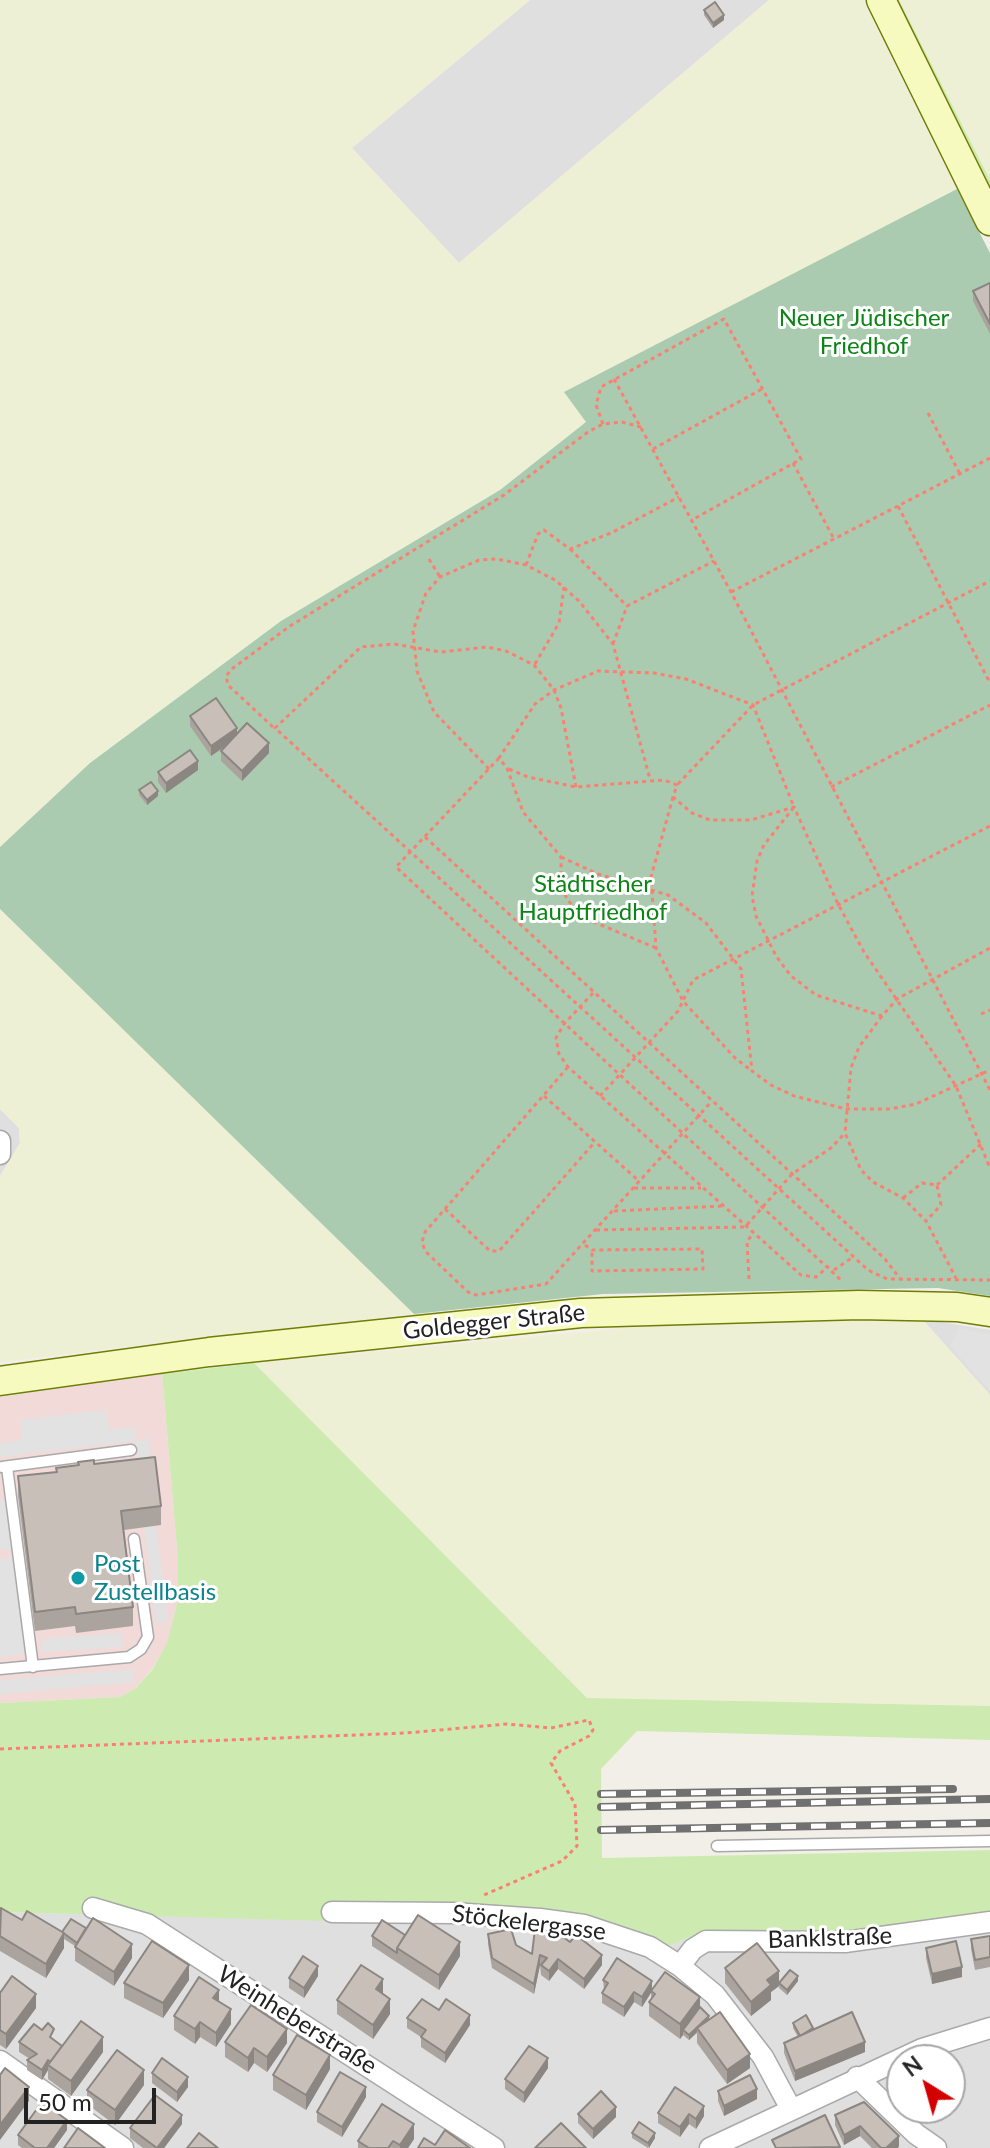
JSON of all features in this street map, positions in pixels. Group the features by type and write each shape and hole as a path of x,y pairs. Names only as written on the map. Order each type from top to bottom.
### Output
{"street":[{"path":"881,0 990,221"},
{"path":"0,1141 0,1154"},
{"name":"Goldegger Straße","path":"0,1381 209,1352 522,1318 649,1309 859,1305 944,1307 990,1312"},
{"name":"Weinheberstraße","path":"93,1908 147,1924 494,2148"},
{"name":"Stöckelergasse","path":"332,1912 453,1913 584,1925 619,1934 680,1966 715,1995 741,2024 791,2109"},
{"name":"Banklstraße","path":"680,1966 693,1949 706,1941 845,1942 990,1922"},
{"path":"710,2148 922,2049 990,2028"},
{"path":"0,2061 123,2148"},
{"path":"857,2077 916,2134 936,2148"}],"lane":[{"path":"33,1667 3,1467 131,1450"},
{"path":"0,1669 129,1657 141,1649 148,1637 134,1539"},
{"path":"717,1846 990,1841"}],"path":[{"path":"603,424 596,396 601,387 724,319 801,459 691,520"},
{"path":"614,379 731,592 990,1090"},
{"path":"653,449 762,389"},
{"path":"928,413 960,474"},
{"path":"641,427 622,422 603,424 504,495 290,626 233,668 226,676 228,685 868,1270 887,1279 990,1280"},
{"path":"731,592 990,458"},
{"path":"793,463 834,539"},
{"path":"570,549 611,533 679,497"},
{"path":"898,506 990,683"},
{"path":"526,565 538,534 544,530 570,549 627,606"},
{"path":"429,559 440,577"},
{"path":"489,769 434,712 424,692 413,649 418,611 426,593 440,577 479,560 526,565 564,587 613,644 650,779"},
{"path":"613,644 627,606 714,561"},
{"path":"990,581 753,705 677,785 658,841 651,889 656,948 683,1001 735,1058 794,1096 846,1109 890,1109 916,1104 990,1070"},
{"path":"534,665 559,623 564,587"},
{"path":"275,728 361,647 394,644 441,652 487,647 506,651 534,665 554,690 561,708 576,787"},
{"path":"859,1305 834,1270 396,867 499,758 535,704 554,690 598,671 620,670 686,679 753,705 838,904 875,970 956,1086 990,1168"},
{"path":"831,787 990,705"},
{"path":"499,758 507,768 523,812 561,857 598,874 668,895 689,909 734,956 745,985 752,1071"},
{"path":"507,768 528,777 576,787 650,779 677,785"},
{"path":"673,797 692,813 728,822 751,820 794,807"},
{"path":"794,807 764,845 753,878 756,916 766,941 791,976 816,995 882,1016"},
{"path":"600,1096 683,1001 693,980 734,956 990,826"},
{"path":"425,837 885,1259 901,1280"},
{"path":"561,857 561,886 580,913 656,948"},
{"path":"957,1280 926,1221 903,1198 873,1182 861,1170 845,1133 846,1109 851,1068 859,1047 897,999 990,948"},
{"path":"593,992 564,1024 556,1038 559,1054 568,1067 801,1275 816,1277 829,1266"},
{"path":"981,1014 990,1010"},
{"path":"568,1067 425,1232 422,1242 425,1251 468,1292 476,1295 546,1284 712,1101"},
{"path":"544,1096 640,1181"},
{"path":"596,1230 745,1227 792,1174 821,1156 845,1133"},
{"path":"445,1209 490,1251 499,1251 595,1142"},
{"path":"937,1185 981,1143"},
{"path":"903,1198 922,1183 937,1185"},
{"path":"926,1221 941,1205 937,1185"},
{"path":"634,1188 701,1188"},
{"path":"613,1212 722,1206"},
{"path":"749,1279 747,1241 754,1234"},
{"path":"584,1244 592,1250 702,1249 703,1269 592,1271 592,1250"},
{"path":"834,1270 853,1257"},
{"path":"0,1749 406,1733 507,1724 551,1728 589,1720 593,1730 589,1736 560,1751 551,1763 575,1804 577,1846 572,1854 453,1913"}],"shaded area":[{"path":"530,0 769,0 459,263 352,148"},
{"path":"0,1109 19,1128 20,1143 0,1176"},
{"path":"922,1319 990,1330 990,1395"},
{"path":"959,1328 990,1334 990,1391 950,1346"},
{"path":"162,1374 178,1560 177,1604 167,1644 136,1688 120,1697 0,1703 0,1397"},
{"path":"106,1410 109,1430 134,1427 136,1440 149,1439 152,1465 139,1467 135,1441 0,1457 0,1443 22,1440 20,1420"},
{"path":"5,1498 12,1551 0,1549 0,1501"},
{"path":"156,1526 168,1622 156,1623 144,1527"},
{"path":"13,1557 24,1654 0,1657 0,1559"},
{"path":"121,1633 122,1647 42,1652 41,1639"},
{"path":"133,1669 135,1682 0,1694 0,1680"},
{"path":"456,1902 586,1916 623,1927 666,1947 702,1932 847,1936 990,1916 990,2148 0,2148 0,1912 327,1920 329,1903"}],"green space":[{"path":"0,0 530,0 352,148 459,263 769,0 863,0 957,189 565,392 587,422 500,490 281,621 90,763 0,847"},
{"path":"889,0 899,0 990,180 990,201"},
{"path":"899,0 990,0 990,180"},
{"name":"Städtischer Hauptfriedhof","path":"957,189 990,253 990,1296 938,1288 603,1294 414,1314 0,909 0,847 90,763 281,621 500,490 586,422 564,392"},
{"path":"0,909 414,1314 0,1362 0,1176 20,1143 19,1128 0,1109"},
{"path":"922,1319 990,1395 990,1706 587,1698 254,1363 647,1326"},
{"path":"254,1363 587,1698 990,1706 990,1740 637,1731 601,1769 602,1858 990,1850 990,1916 847,1936 702,1932 666,1947 623,1927 586,1916 456,1902 329,1903 328,1921 0,1912 0,1703 120,1697 136,1688 152,1670 167,1643 177,1604 178,1560 162,1374"}],"building":[{"path":"715,2 724,15 713,23 704,10"},
{"path":"990,283 990,324 973,291"},
{"path":"216,698 237,728 211,746 190,716"},
{"path":"247,723 269,743 242,771 221,751"},
{"path":"190,750 198,761 166,783 158,772"},
{"path":"151,782 158,791 147,800 139,790"},
{"name":"Post Zustellbasis","path":"155,1457 161,1506 121,1511 133,1607 76,1614 75,1607 35,1612 18,1476 57,1472 56,1468 79,1465 78,1462 94,1460 94,1464"},
{"path":"1,1908 22,1920 27,1911 64,1933 46,1964 0,1936"},
{"path":"418,1915 460,1942 439,1975 397,1948"},
{"path":"93,1918 132,1944 114,1972 75,1947"},
{"path":"71,1919 86,1928 77,1943 62,1932"},
{"path":"382,1920 405,1935 397,1953 372,1936"},
{"path":"511,1929 516,1945 532,1954 535,1929 559,1934 570,1942 576,1935 602,1955 584,1979 558,1959 549,1971 541,1965 547,1958 540,1955 534,1984 492,1958 488,1934"},
{"path":"990,1936 990,1957 975,1960 971,1939"},
{"path":"152,1941 189,1965 163,2003 124,1983"},
{"path":"956,1941 962,1967 932,1974 926,1948"},
{"path":"757,1943 779,1971 767,1980 771,1985 751,2002 725,1968"},
{"path":"303,1956 318,1966 304,1988 289,1978"},
{"path":"617,1958 652,1981 642,1997 634,1992 624,2007 602,1993 608,1983 603,1980"},
{"path":"361,1965 383,1979 376,1989 390,1999 373,2025 337,2000"},
{"path":"790,1970 798,1976 787,1990 779,1983"},
{"path":"665,1972 700,1997 680,2024 649,2002 655,1994 651,1991"},
{"path":"12,1976 36,1994 6,2034 0,2030 0,1993"},
{"path":"199,1977 219,1990 213,1998 231,2009 216,2033 200,2022 195,2029 174,2016"},
{"path":"422,1999 439,2010 446,1999 470,2015 445,2053 421,2037 426,2030 407,2018"},
{"path":"251,2005 287,2029 267,2057 254,2048 248,2058 225,2042"},
{"path":"700,2007 709,2016 689,2035 683,2030"},
{"path":"720,2012 750,2054 727,2070 697,2028"},
{"path":"852,2012 865,2042 795,2071 784,2043"},
{"path":"806,2015 813,2028 800,2036 793,2023"},
{"path":"81,2021 103,2037 71,2081 48,2065"},
{"path":"48,2023 54,2029 50,2037 62,2046 42,2070 27,2060 37,2054 19,2042 34,2024 42,2030"},
{"path":"297,2035 330,2055 306,2095 273,2075"},
{"path":"529,2046 548,2058 524,2093 505,2079"},
{"path":"117,2050 144,2070 115,2110 87,2090"},
{"path":"162,2058 188,2077 177,2092 152,2073"},
{"path":"5,2068 29,2087 0,2125 0,2075"},
{"path":"340,2072 366,2087 342,2127 317,2112"},
{"path":"750,2075 757,2089 724,2106 718,2091"},
{"path":"675,2087 704,2106 696,2119 689,2114 680,2127 658,2113"},
{"path":"601,2091 616,2107 593,2129 578,2114"},
{"path":"155,2095 182,2115 157,2148 130,2128"},
{"path":"42,2102 67,2120 47,2148 35,2148 18,2135"},
{"path":"864,2102 899,2136 886,2148 881,2148 860,2126 844,2135 835,2115"},
{"path":"382,2104 414,2124 400,2145 393,2141 388,2148 369,2148 358,2141"},
{"path":"825,2115 840,2147 776,2148 772,2140"},
{"path":"639,2122 655,2133 648,2143 632,2133"},
{"path":"561,2123 586,2148 535,2148"},
{"path":"78,2128 105,2148 64,2148"},
{"path":"445,2130 470,2148 418,2148 424,2138 435,2145"},
{"path":"199,2133 218,2148 187,2148"}],"railway":[{"path":"601,1794 953,1789"},
{"path":"601,1807 990,1799"},
{"path":"601,1830 990,1823"}],"place":[{"name":"Post Zustellbasis","path":"78,1578"}],"park label":[{"name":"Neuer Jüdischer Friedhof","path":"864,332"}]}
